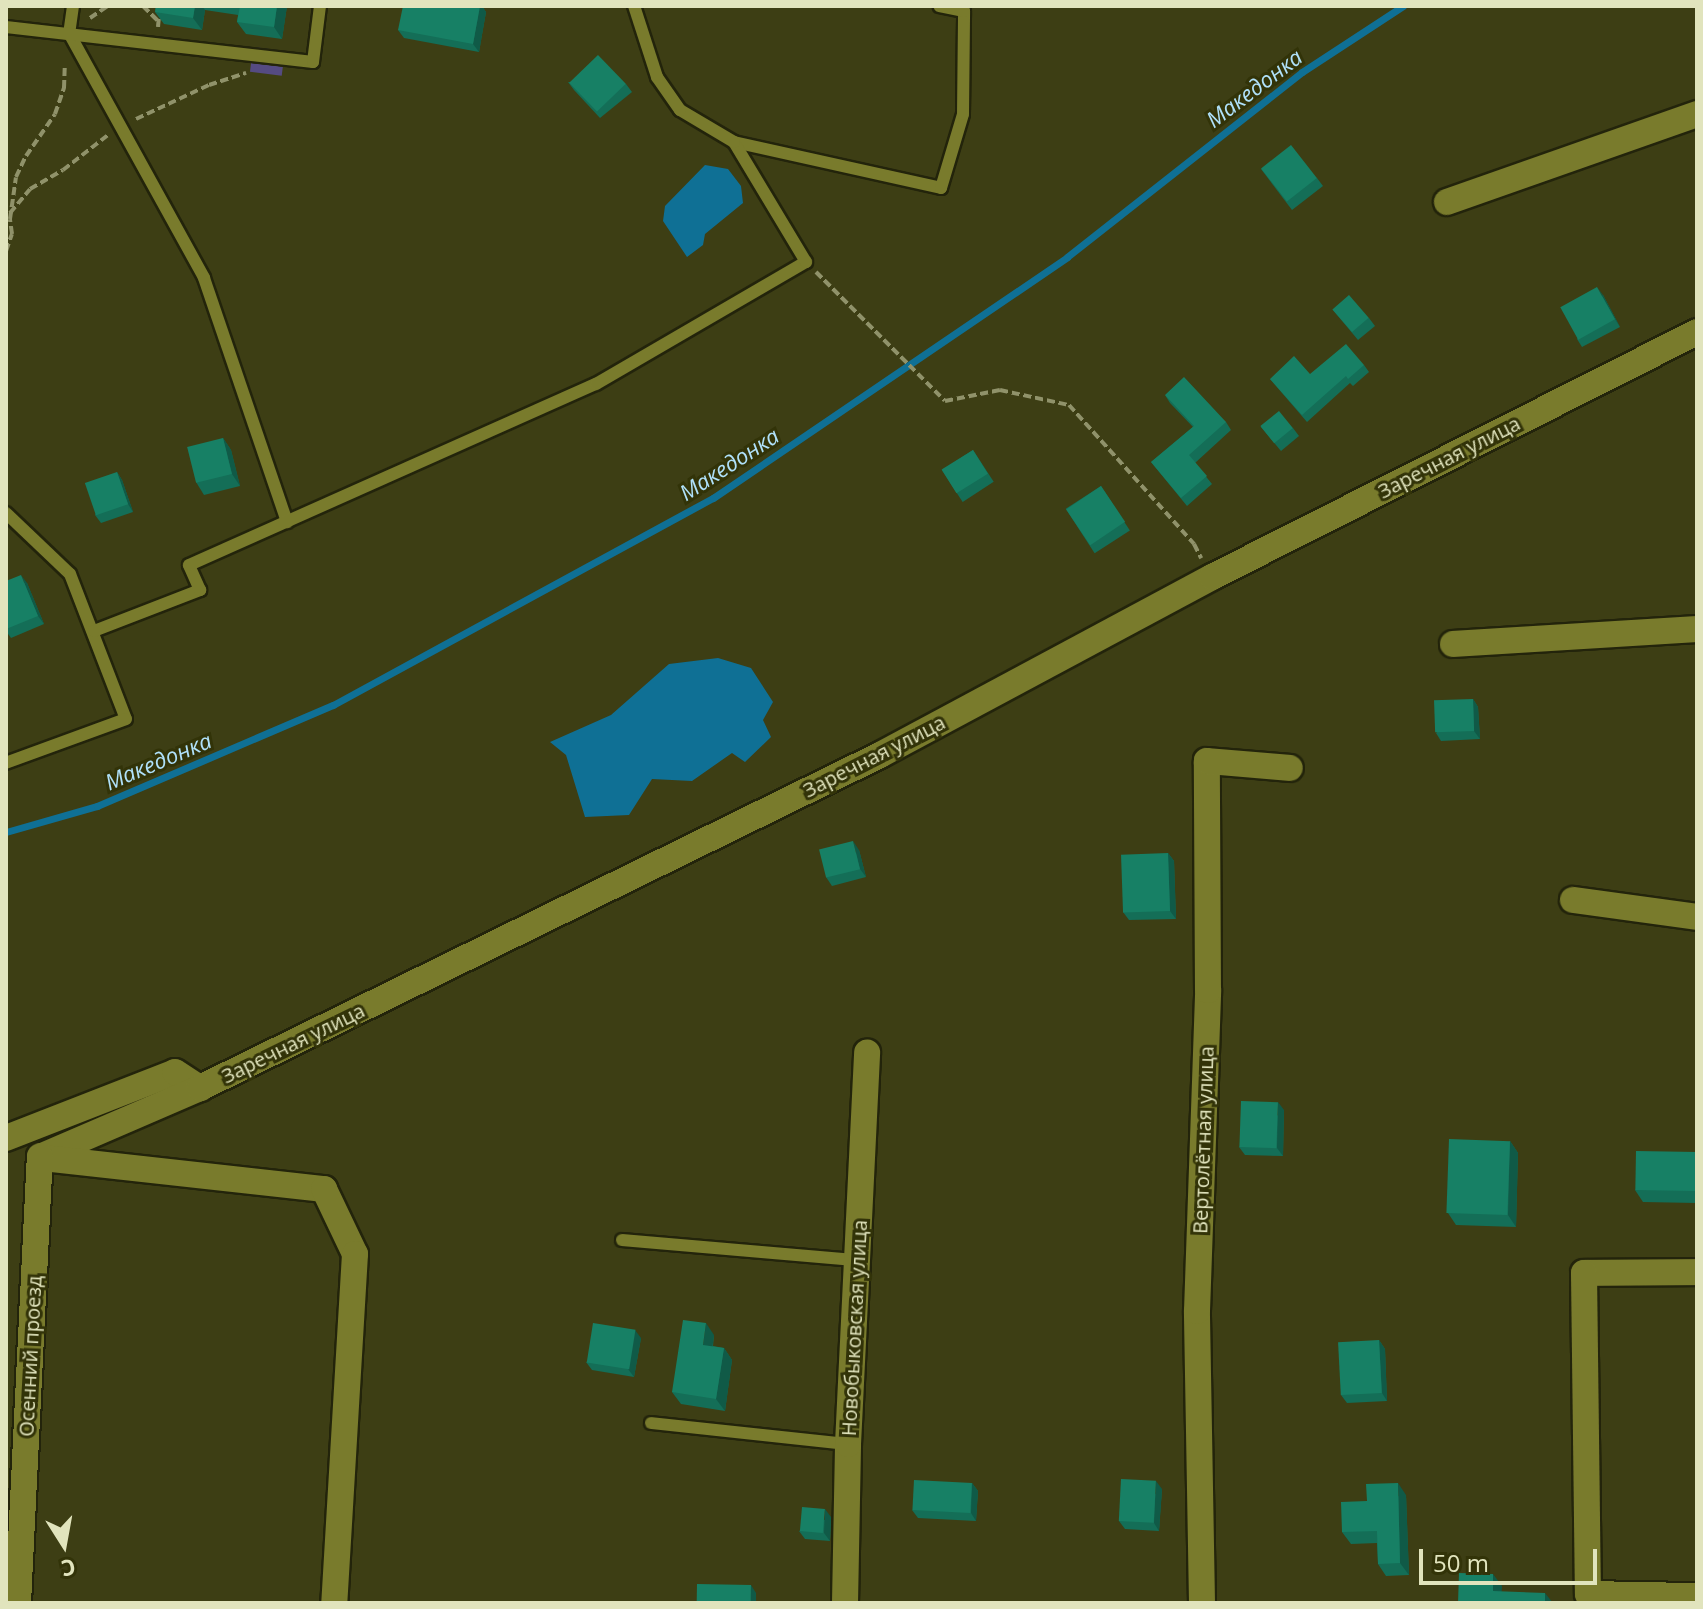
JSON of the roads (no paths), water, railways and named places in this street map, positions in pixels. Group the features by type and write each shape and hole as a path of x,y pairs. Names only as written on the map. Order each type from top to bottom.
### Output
{"street":[{"path":"1447,202 1697,114"},
{"name":"Заречная улица","path":"40,1157 200,1088 880,755 1212,577 1697,332"},
{"path":"1453,644 1697,629"},
{"name":"Вертолётная улица","path":"1202,1603 1197,1311 1208,990 1207,761 1290,768"},
{"path":"1573,900 1697,917"},
{"name":"Новобыковская улица","path":"845,1603 848,1444 867,1052"},
{"path":"6,1138 175,1072 200,1088"},
{"path":"40,1157 324,1189 355,1254 334,1603"},
{"name":"Осенний проезд","path":"18,1603 40,1157"},
{"path":"1697,1272 1584,1273 1588,1594 1697,1596"}],"lane":[{"path":"73,6 69,33 204,278 287,522"},
{"path":"6,27 313,62 320,6"},
{"path":"634,6 657,77 680,110 734,142 941,188 963,114 964,11 939,6"},
{"path":"94,631 200,590 189,565 596,384 806,262 734,142"},
{"path":"6,513 70,574 126,719 6,763"},
{"path":"622,1240 857,1260"},
{"path":"651,1423 848,1444"}],"water":[{"path":"705,165 728,169 741,186 743,203 705,234 703,245 687,257 663,221 665,206"},
{"path":"718,658 751,668 773,702 763,720 771,737 745,762 732,753 692,781 652,779 629,815 585,817 566,755 550,742 611,715 669,664"}],"waterway":[{"name":"Македонка","path":"6,832 97,806 333,705 713,498 1067,257 1302,72 1403,6"}]}
